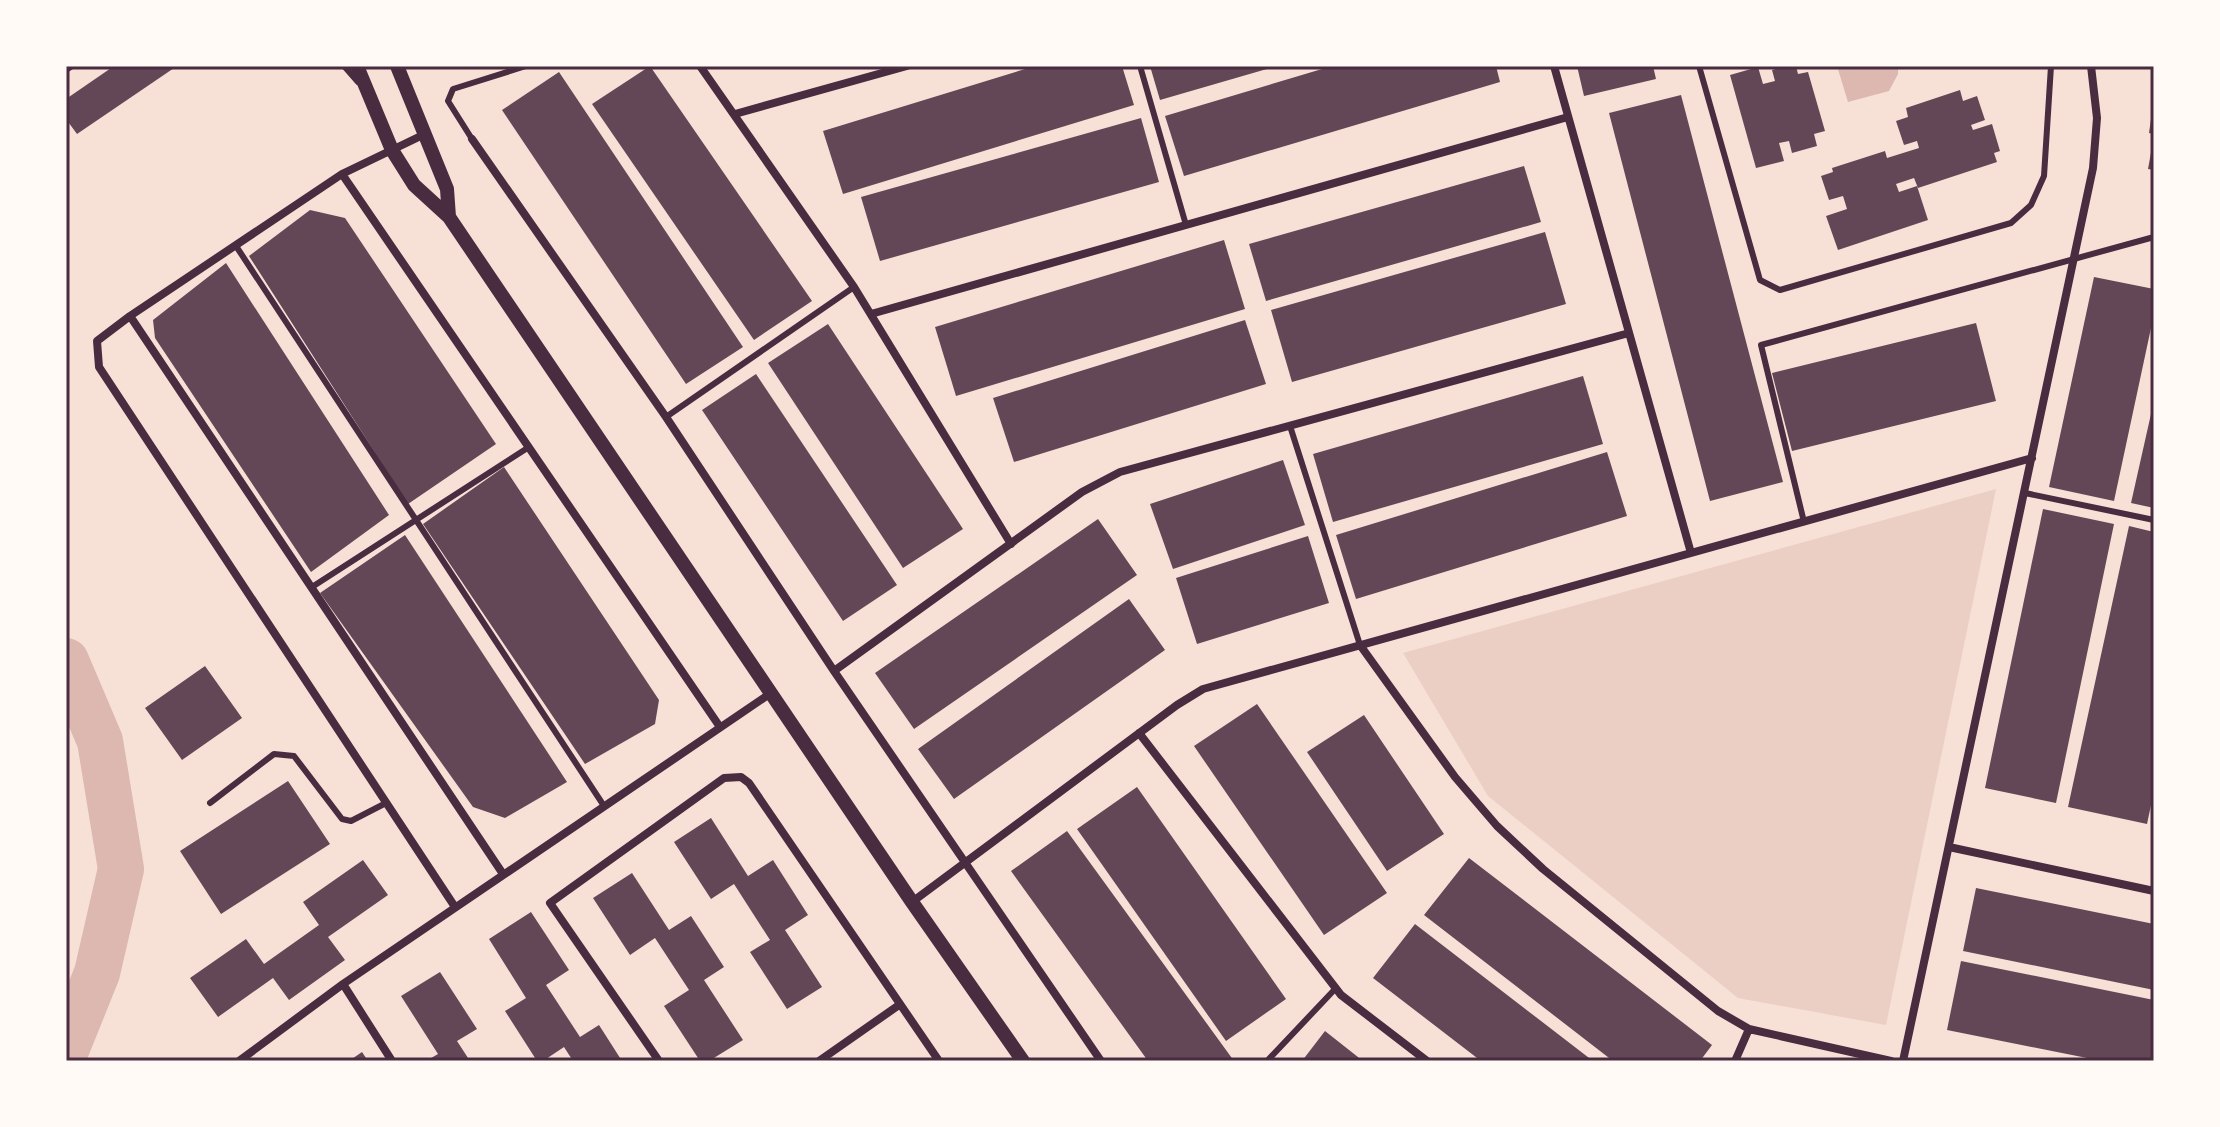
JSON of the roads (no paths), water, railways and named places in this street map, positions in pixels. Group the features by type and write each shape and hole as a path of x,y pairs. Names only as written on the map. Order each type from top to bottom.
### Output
{"street":[{"path":"357,66 392,150 414,185 449,217 1023,1061"},
{"path":"397,66 447,189 449,217"},
{"path":"700,66 854,287 1011,544"},
{"path":"735,114 907,66"},
{"path":"1554,66 1691,553"},
{"path":"1903,1061 2093,168 2097,118 2091,66"},
{"path":"871,314 1568,117"},
{"path":"425,134 342,174 97,341 99,367 455,907"},
{"path":"472,139 666,417 834,671 1101,1061"},
{"path":"342,174 720,727"},
{"path":"130,316 503,874"},
{"path":"834,671 1082,492 1120,472 1629,333"},
{"path":"912,902 1177,705 1203,689 2032,458"},
{"path":"1360,645 1455,777 1497,826 1543,869 1718,1011 1749,1029 1891,1061"},
{"path":"239,1061 343,984 773,692"},
{"path":"1139,733 1341,995 1427,1061"},
{"path":"659,1061 550,903 724,778 741,777 749,783 939,1061"},
{"path":"1949,847 2154,891"},
{"path":"343,984 392,1061"},
{"path":"819,1061 899,1005"},
{"path":"1735,1061 1749,1029"}],"lane":[{"path":"66,70 72,66"},
{"path":"344,66 368,94"},
{"path":"472,139 448,101 453,89 526,66"},
{"path":"1140,66 1186,225"},
{"path":"1699,66 1760,280 1780,290 2011,223 2031,205 2044,176 2051,66"},
{"path":"1804,522 1761,345 2154,237"},
{"path":"236,246 604,806"},
{"path":"666,417 854,287"},
{"path":"1290,426 1360,645"},
{"path":"312,587 529,447"},
{"path":"2025,493 2154,520"},
{"path":"210,803 274,754 294,756 342,819 351,821 386,803"},
{"path":"1267,1061 1336,988"}],"waterway":[{"path":"66,661 100,741 121,869 97,973 66,1050"}]}
